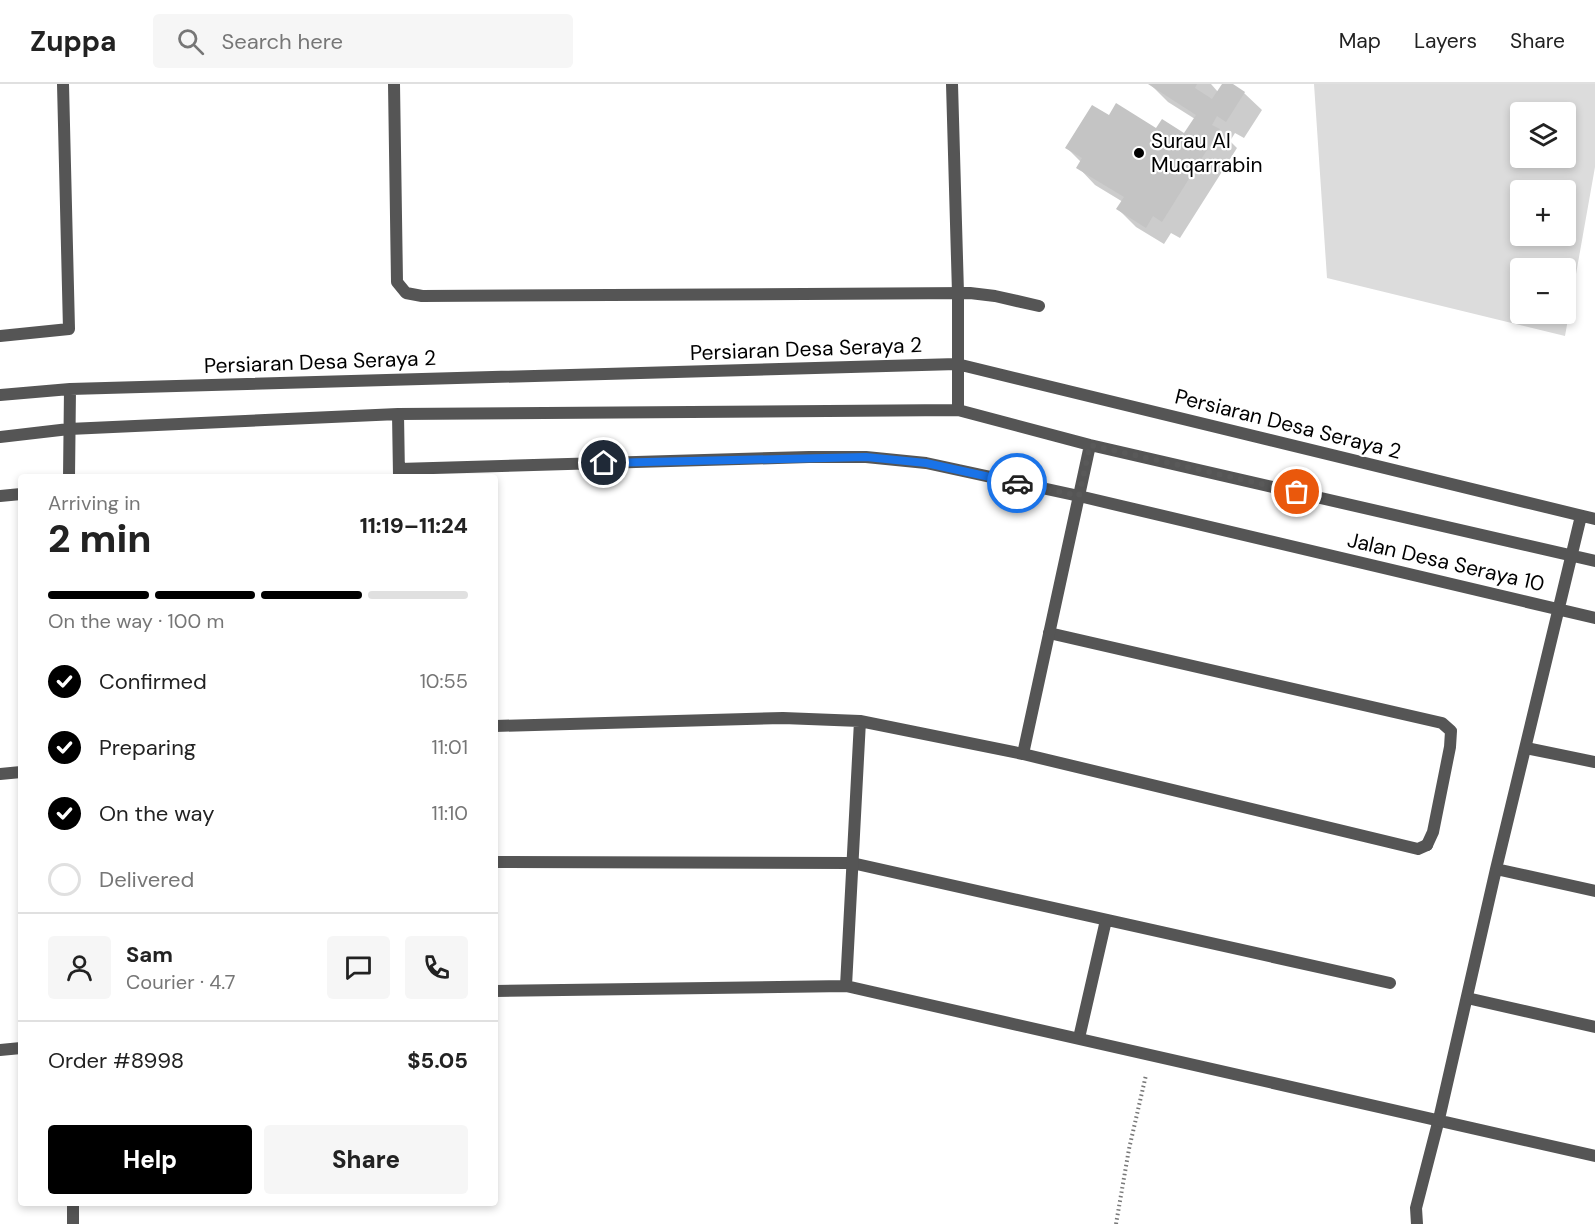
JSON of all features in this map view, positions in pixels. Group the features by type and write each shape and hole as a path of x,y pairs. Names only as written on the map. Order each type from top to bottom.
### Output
{"street":[{"path":"0,336 69,329 63,84"},
{"path":"394,84 397,282 406,293 434,296 958,292 994,296 1039,306"},
{"path":"952,84 958,292 958,410"},
{"name":"Persiaran Desa Seraya 2","path":"0,396 70,389 957,364 1595,519"},
{"path":"69,474 70,389"},
{"path":"0,437 69,429 398,414 958,410 1090,445 1595,561"},
{"path":"398,414 399,473"},
{"path":"1023,754 1090,445"},
{"name":"Jalan Desa Seraya 10","path":"399,473 866,457 926,463 1079,496 1595,618"},
{"path":"0,496 18,494"},
{"path":"1417,1224 1416,1208 1581,516"},
{"path":"498,726 783,718 860,721 1023,754 1418,849 1427,845 1433,832 1450,747 1451,731 1443,723 1049,633"},
{"path":"846,986 860,721"},
{"path":"1526,748 1595,762"},
{"path":"0,774 18,772"},
{"path":"498,862 852,863 1390,983"},
{"path":"1496,869 1595,891"},
{"path":"1080,1038 1106,920"},
{"path":"498,990 846,986 1595,1156"},
{"path":"1467,998 1595,1028"},
{"path":"0,1050 18,1048"},
{"path":"73,1206 73,1224"}],"path":[{"path":"1116,1224 1129,1149 1150,1055"}],"shaded area":[{"path":"1314,84 1595,84 1595,167 1576,274 1576,258 1510,258 1510,323 1327,278"},
{"path":"1516,324 1567,324 1565,336"}],"building":[{"name":"Surau Al Muqarrabin","path":"1148,84 1197,84 1195,88 1212,99 1222,84 1233,84 1245,92 1226,122 1217,116 1212,125 1220,129 1162,222 1153,216 1146,228 1116,209 1124,197 1076,168 1082,158 1065,148 1092,105 1109,115 1116,103 1156,128 1162,119 1184,133 1196,115"}],"way so far":[{"path":"1017,483 1079,496 1090,445 1297,492"}],"place":[{"name":"Surau Al Muqarrabin","path":"1139,153"}],"route":[{"path":"604,463 866,457 926,463 1017,483"}]}
